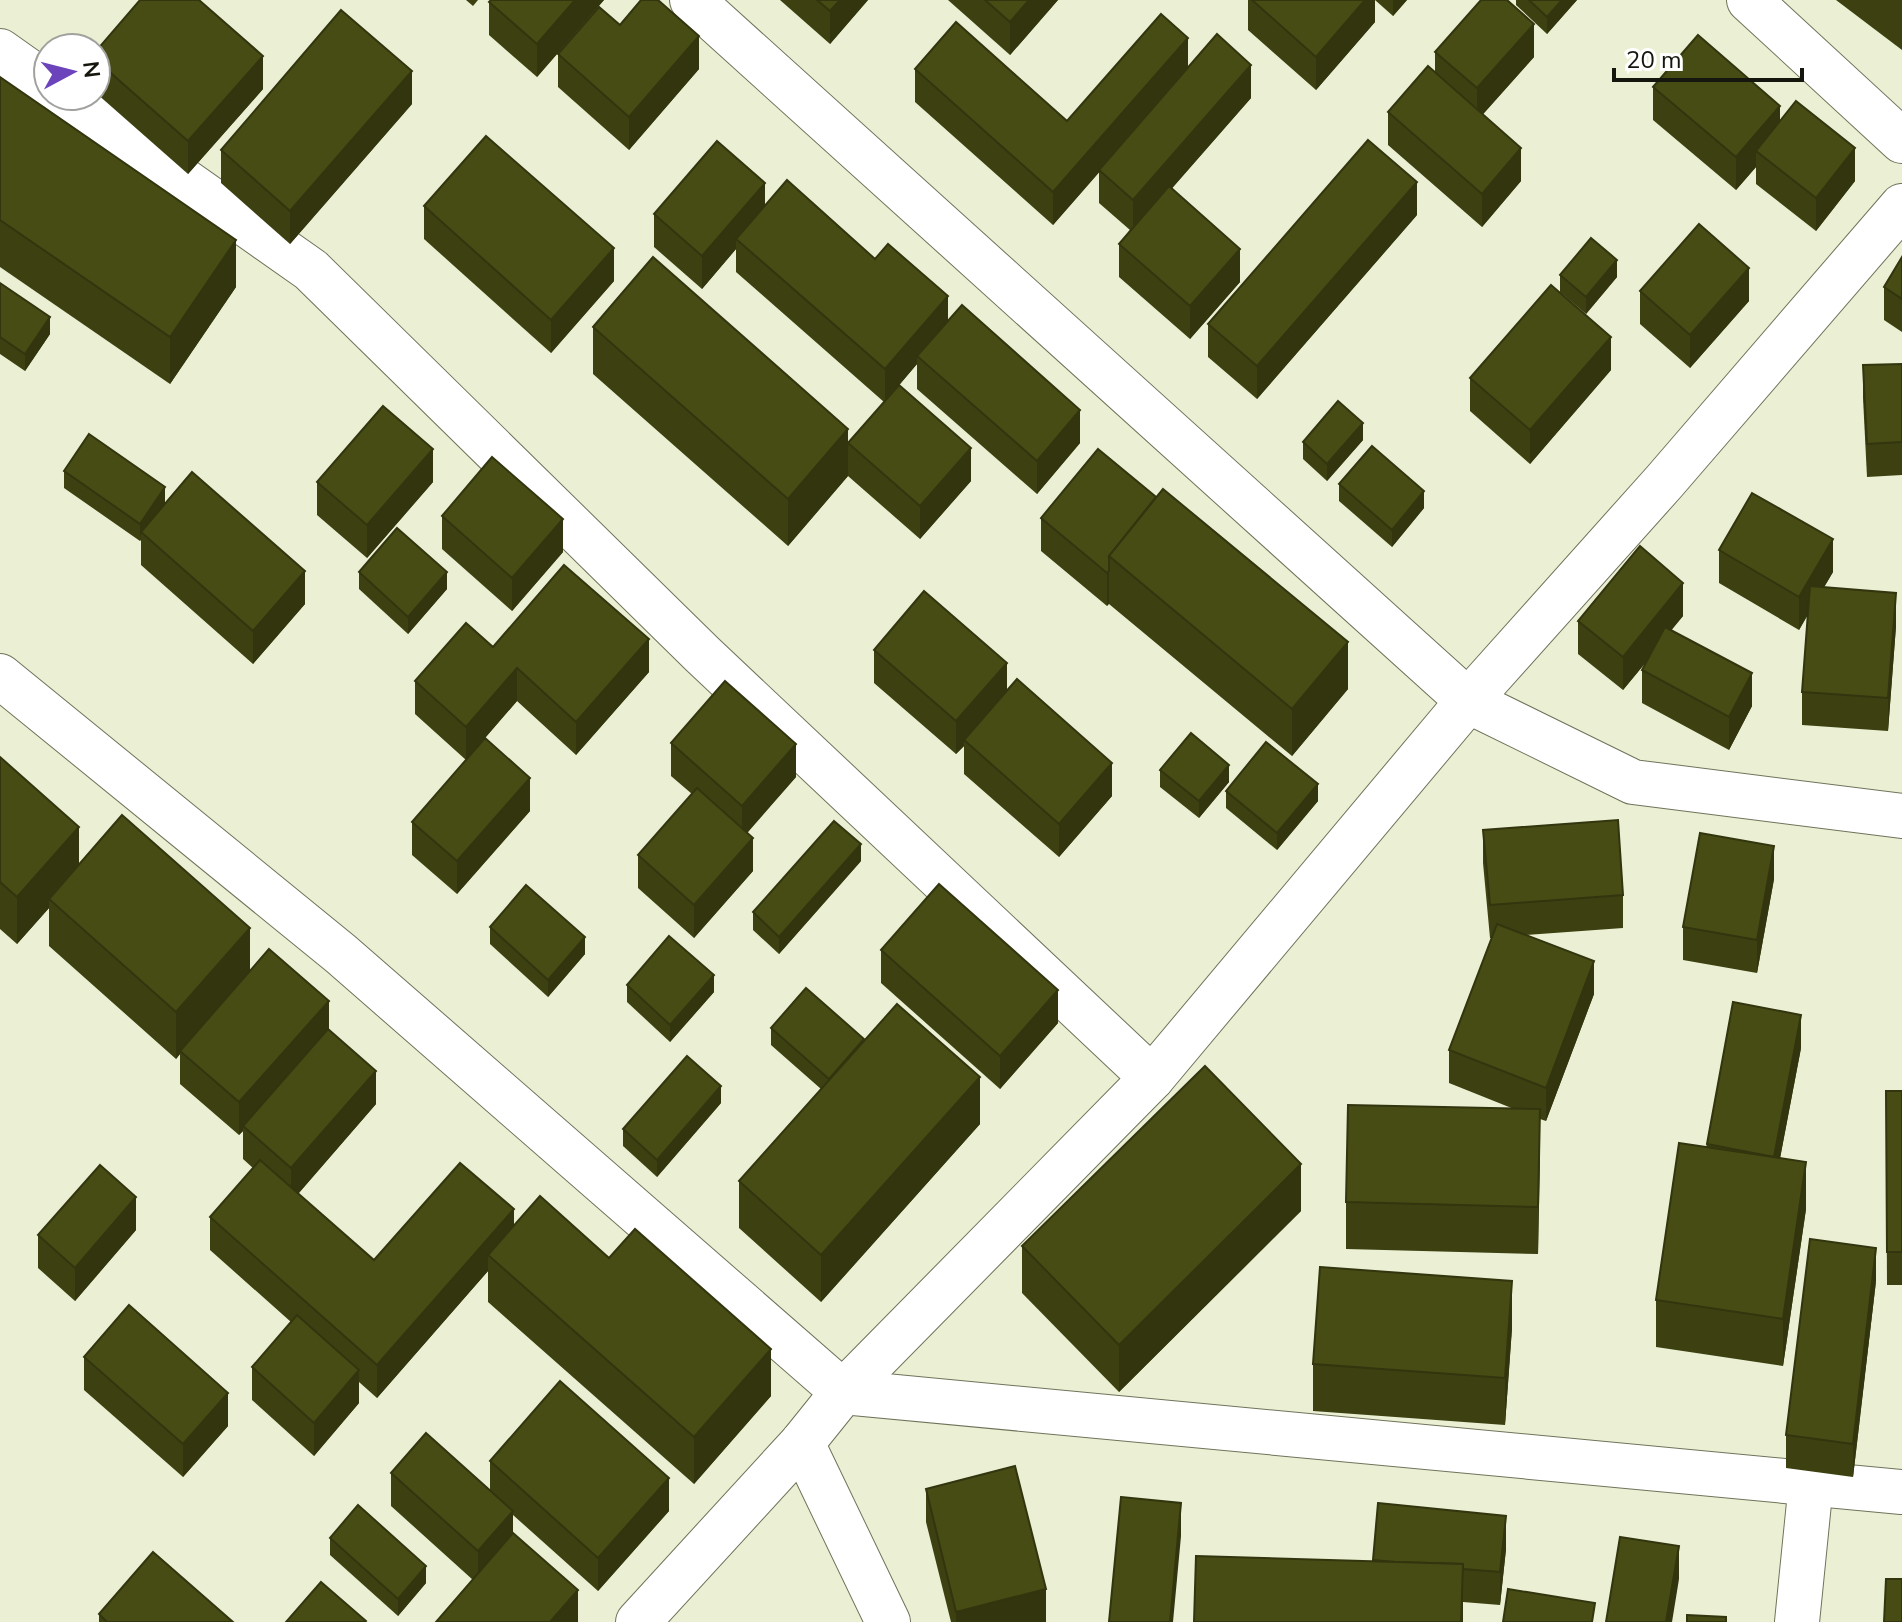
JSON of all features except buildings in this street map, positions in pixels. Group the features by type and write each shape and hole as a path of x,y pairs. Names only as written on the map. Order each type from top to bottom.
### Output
{"street":[{"path":"692,0 1468,701 1633,782 1902,816"},
{"path":"1749,0 1902,141"},
{"path":"0,51 32,74"},
{"path":"87,112 311,270 713,665 1152,1078"},
{"path":"638,1622 802,1443 843,1392 1152,1078 1468,701 1664,482 1902,206"},
{"path":"0,676 341,954 843,1392 1902,1492"},
{"path":"802,1443 888,1622"},
{"path":"1797,1622 1811,1483"}]}
